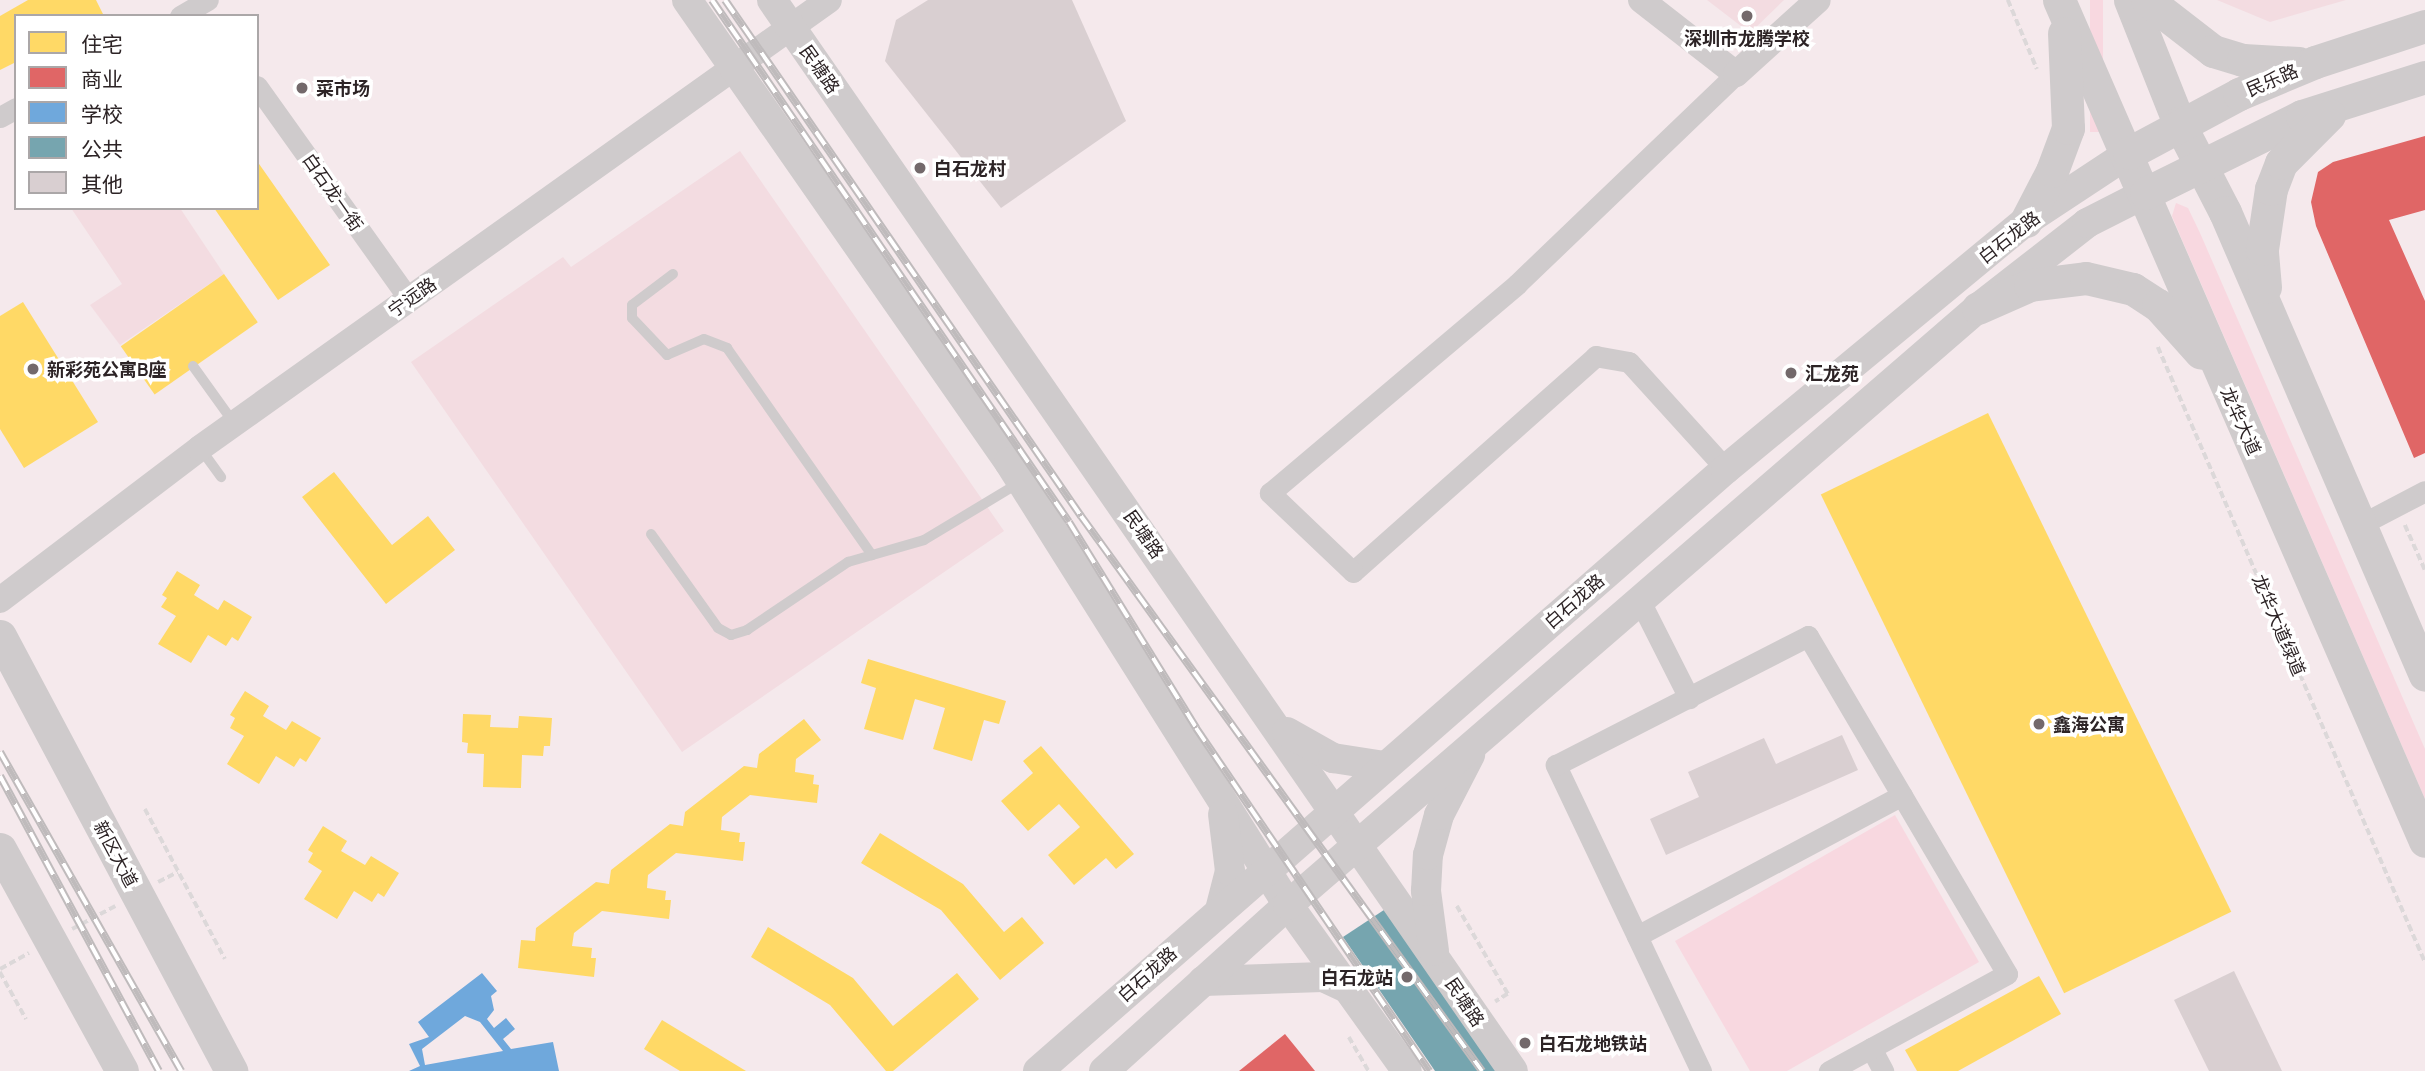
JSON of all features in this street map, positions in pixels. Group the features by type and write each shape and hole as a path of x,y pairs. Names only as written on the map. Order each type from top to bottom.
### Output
{"main road":[{"path":"687,0 1021,481 1288,905 1407,1071"},
{"name":"民塘路","path":"772,0 1335,809 1513,1071"},
{"path":"2026,221 2052,171 2068,128 2066,40 2058,0"},
{"name":"龙华大道","path":"2058,0 2129,153 2227,388 2425,841"},
{"path":"2130,0 2179,122 2225,212 2425,675"},
{"path":"2147,0 2213,51 2271,64 2315,62"},
{"name":"民乐路","path":"2129,153 2179,122 2315,62 2425,26"},
{"path":"2146,193 2198,163 2302,116 2425,77"},
{"path":"2272,320 2262,249 2271,189 2281,163 2303,137 2341,105"},
{"name":"白石龙路","path":"1038,1071 1265,869 1726,469 2026,221 2129,153"},
{"name":"白石龙路","path":"1104,1071 1288,905 1978,308 2087,223 2146,193"},
{"path":"1978,308 2030,285 2058,280 2086,278 2133,289 2183,329 2227,388"},
{"name":"新区大道","path":"0,636 231,1071"},
{"path":"1273,721 1303,743 1334,758 1384,766"},
{"path":"1435,958 1426,891 1429,855 1439,816 1477,742"},
{"path":"1219,796 1230,871 1220,910"},
{"path":"0,849 122,1071"},
{"path":"1203,981 1323,977 1348,988"}],"street":[{"name":"宁远路","path":"0,600 234,423 829,0"},
{"path":"1641,0 1736,74"},
{"path":"1726,469 1629,362 1596,356 1353,572 1270,493 1517,284 1736,74 1818,0"},
{"path":"184,14 203,5"},
{"name":"白石龙一街","path":"259,89 409,299"},
{"path":"2360,525 2425,491"},
{"path":"1640,601 1689,698"},
{"path":"1701,1071 1556,765 1808,636 2007,974 1829,1071"},
{"path":"1637,936 1902,795"},
{"path":"1871,1048 1883,1071"}],"lane":[{"path":"673,274 632,305 632,318 667,355 704,339 727,348 872,555"},
{"path":"193,366 234,423"},
{"path":"200,448 221,477"},
{"path":"651,534 718,628 731,635 747,630 848,562 924,540 1021,481"}],"path":[{"path":"2008,0 2039,72"},
{"path":"1707,26 1750,35"},
{"name":"龙华大道绿道","path":"2154,340 2425,962"},
{"path":"2405,525 2425,570"},
{"path":"145,809 225,959"},
{"path":"154,884 178,872"},
{"path":"59,936 119,904"},
{"path":"1457,906 1508,994 1489,1006"},
{"path":"26,1019 0,971 36,949"}],"shaded area":[{"name":"深圳市龙腾学校","path":"1707,0 1784,0 1750,33"},
{"path":"2090,0 2103,0 2103,132 2090,132"},
{"path":"2217,0 2346,0 2270,22"},
{"path":"740,151 1004,531 682,752 411,362 563,257 571,267"},
{"path":"2176,203 2188,208 2200,233 2425,749 2425,799 2182,240 2172,216"},
{"path":"72,210 181,210 224,274 120,345 90,305 122,284"},
{"path":"1895,815 1979,962 1787,1071 1750,1071 1675,941"}],"building: 住宅":[{"path":"28,0 96,0 103,14 14,14 14,63 0,70 0,16"},
{"path":"259,164 330,265 278,300 215,210 259,210"},
{"path":"224,274 258,322 155,395 121,346"},
{"name":"新彩苑公寓B座","path":"23,302 98,422 24,468 0,429 0,316"},
{"name":"鑫海公寓","path":"1988,413 2231,912 2064,993 1821,495"},
{"path":"334,472 392,545 428,516 455,550 386,604 302,497"},
{"path":"177,571 200,585 194,595 218,610 224,600 252,617 238,641 232,637 226,646 208,635 191,663 158,644 176,616 161,607 167,598 162,595"},
{"path":"868,659 1006,701 999,724 984,720 972,761 933,749 945,708 915,699 903,740 864,729 876,688 861,683"},
{"path":"245,691 269,706 263,716 286,730 292,721 321,738 306,762 300,758 294,767 276,756 259,784 227,764 244,736 230,728 235,718 230,715"},
{"path":"463,714 491,715 490,727 518,728 519,716 552,718 550,746 544,746 543,756 522,755 521,788 483,787 484,754 467,753 468,743 462,742"},
{"path":"804,719 821,740 796,759 795,772 814,775 813,784 819,785 817,803 750,795 722,817 721,830 740,833 739,842 745,842 743,861 676,853 648,875 647,888 666,891 665,900 671,900 669,919 602,911 574,933 572,946 592,948 591,958 596,958 594,977 518,968 521,940 535,941 536,928 596,882 609,884 611,870 670,824 683,826 685,812 744,766 757,768 759,754"},
{"path":"1041,746 1134,854 1116,869 1106,858 1074,885 1048,855 1080,827 1059,804 1028,831 1001,801 1033,773 1023,761"},
{"path":"323,826 347,841 341,851 365,865 371,856 399,873 384,897 378,893 372,902 354,891 337,919 304,899 322,871 308,862 313,853 308,850"},
{"path":"880,833 963,884 1004,932 1022,917 1044,943 1000,980 941,910 861,863"},
{"path":"768,927 853,978 893,1026 957,973 979,999 893,1071 886,1071 830,1005 751,957"},
{"path":"2039,976 2061,1014 1958,1071 1917,1071 1905,1050"},
{"path":"662,1020 746,1071 680,1071 644,1049"}],"building: 商业":[{"path":"2425,136 2425,210 2389,220 2425,301 2425,453 2414,458 2316,226 2311,202 2318,172 2333,162"},
{"path":"1285,1034 1315,1071 1239,1071"}],"building: 学校":[{"path":"482,973 497,991 491,996 494,1010 487,1019 494,1028 506,1018 515,1029 503,1039 511,1049 553,1042 559,1071 409,1071 420,1066 409,1044 429,1037 418,1022","holes":["465,1016 480,1022 503,1051 425,1065 422,1049"]}],"building: 公共":[{"name":"白石龙站","path":"1393,904 1507,1071 1435,1071 1343,937"}],"building: 其他":[{"path":"928,0 1072,0 1126,121 1001,208 885,61 896,20"},
{"path":"1842,735 1858,770 1666,855 1650,819 1699,797 1688,772 1764,738 1776,764"},
{"path":"2234,971 2282,1071 2209,1071 2174,1000"}],"railway":[{"path":"712,0 1069,522 1196,728 1429,1071"},
{"path":"725,0 1081,516 1482,1071"},
{"path":"0,752 181,1071"},
{"path":"0,776 159,1071"}],"place":[{"name":"深圳市龙腾学校","path":"1747,16"},
{"name":"菜市场","path":"302,88"},
{"name":"白石龙村","path":"920,168"},
{"name":"新彩苑公寓B座","path":"33,369"},
{"name":"汇龙苑","path":"1791,373"},
{"name":"鑫海公寓","path":"2039,724"},
{"name":"白石龙站","path":"1407,977"},
{"name":"白石龙地铁站","path":"1525,1043"}]}
